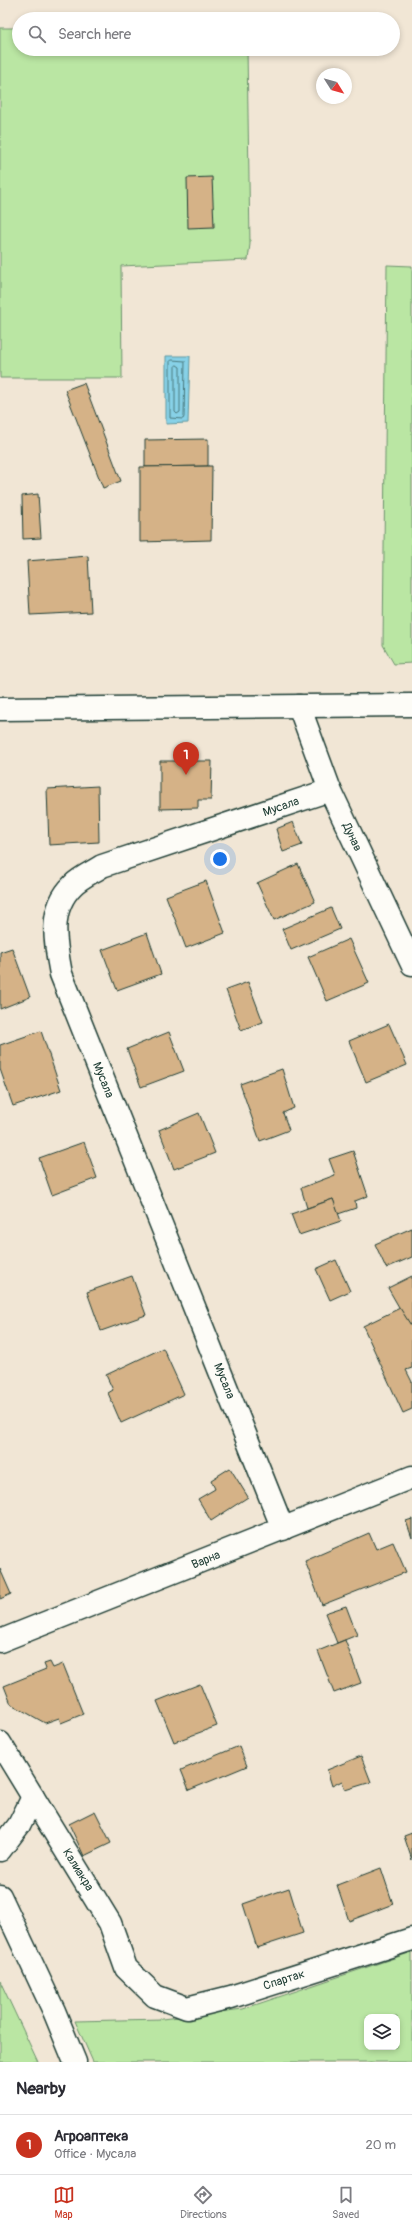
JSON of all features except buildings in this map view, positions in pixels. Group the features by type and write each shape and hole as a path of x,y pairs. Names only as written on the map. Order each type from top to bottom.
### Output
{"street":[{"path":"0,709 412,705"},
{"name":"Дунав","path":"299,706 330,790 412,964"},
{"name":"Мусала","path":"283,1529 61,974 54,938 58,907 73,885 102,866 330,790"},
{"name":"Варна","path":"0,1641 412,1477"},
{"name":"Калиакра","path":"0,1743 110,1923 126,1968 155,1996"},
{"path":"0,1850 19,1825 33,1797"},
{"path":"0,1896 54,2011 75,2062"},
{"name":"Спартак","path":"155,1996 187,2008 231,1997 412,1939"}],"green space":[{"path":"0,28 12,28 12,56 247,56 250,244 248,260 121,266 122,378 0,378"},
{"path":"387,265 412,266 412,663 394,664 383,645"},
{"path":"412,1952 412,2062 93,2062 75,2021 162,2019 243,2009"},
{"path":"0,1981 38,2062 0,2062"}],"water":[{"path":"166,356 190,356 188,423 166,424"}],"place":[{"name":"Агроаптека","path":"186,775"}]}
